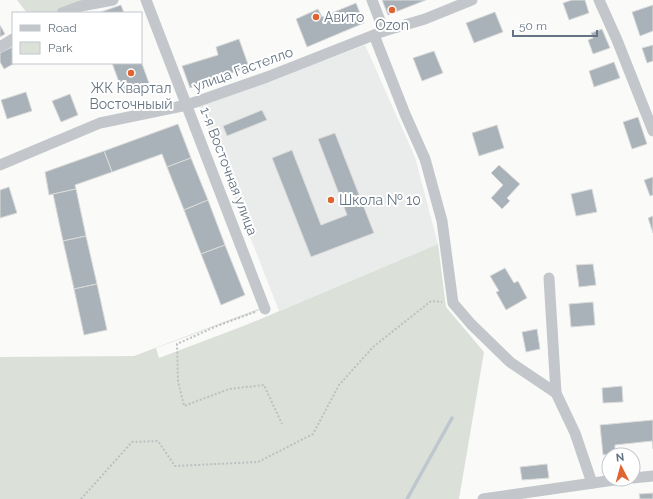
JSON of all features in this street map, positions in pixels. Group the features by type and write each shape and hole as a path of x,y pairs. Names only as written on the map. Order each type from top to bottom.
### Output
{"street":[{"path":"65,12 82,6 113,0"},
{"name":"1-я Восточная улица","path":"146,0 265,309"},
{"path":"372,0 379,33 405,114 425,159 442,221 453,303 510,362 556,393"},
{"name":"улица Гастелло","path":"0,165 100,123 187,105 268,77 379,33 425,19 472,0"},
{"path":"599,0 617,40 653,131"},
{"path":"0,47 12,40"},
{"path":"549,278 556,393 575,433 592,483"},
{"path":"641,477 653,476"},
{"path":"483,499 601,482"}],"path":[{"path":"81,499 132,442 158,441 175,466 258,462 312,434 339,385 373,348 431,301 453,303"},
{"path":"265,309 217,326 177,344 178,381 184,406 229,389 264,385 282,424"}],"shaded area":[{"name":"Школа № 10","path":"365,45 415,157 438,244 279,311 199,106"}],"green space":[{"path":"17,0 85,0 55,12 26,12"},
{"path":"438,244 446,307 484,352 459,499 0,499 0,357 134,356 258,309 260,310 156,348 159,358 246,325"}],"building":[{"path":"382,0 426,0 388,15"},
{"path":"572,0 585,0 589,13 569,20 563,3"},
{"path":"356,3 364,23 307,47 296,19 318,9 322,17"},
{"path":"121,5 124,12 101,12"},
{"path":"653,5 653,31 640,36 632,12"},
{"path":"495,12 503,32 474,43 466,23"},
{"path":"0,25 5,34 0,37"},
{"path":"602,29 610,48 593,54 588,40 593,38 591,33"},
{"path":"239,39 249,67 190,88 182,66 218,55 216,47"},
{"path":"653,45 653,61 647,63 642,48"},
{"path":"12,47 13,64 4,69 0,62 0,53"},
{"path":"434,51 443,73 422,81 413,58"},
{"path":"614,62 620,78 594,87 589,71"},
{"name":"ЖК Квартал Восточныый","path":"112,64 142,64 149,83 123,93"},
{"path":"26,92 32,111 7,119 1,100"},
{"path":"70,94 78,115 61,122 52,101"},
{"path":"262,110 267,120 227,136 223,126"},
{"path":"638,117 647,144 632,149 623,122"},
{"path":"178,124 191,158 167,167 162,154 112,172 104,151"},
{"path":"497,125 504,148 479,156 472,133"},
{"path":"335,133 374,233 311,257 272,158 292,150 321,225 347,215 318,139"},
{"path":"104,151 112,172 75,185 76,189 49,195 45,172"},
{"path":"191,158 208,200 184,210 167,167"},
{"path":"499,165 520,184 507,198 510,201 502,209 491,198 503,185 491,173"},
{"path":"653,177 653,195 650,196 644,180"},
{"path":"9,187 17,213 0,218 0,190"},
{"path":"76,189 86,236 63,241 53,194"},
{"path":"592,189 597,212 576,216 571,194"},
{"path":"208,200 225,245 201,254 184,210"},
{"path":"653,216 653,233 648,218"},
{"path":"86,236 97,284 74,289 63,241"},
{"path":"225,245 245,295 221,305 201,254"},
{"path":"593,264 596,285 579,287 576,265"},
{"path":"505,268 514,283 518,281 527,298 506,310 496,292 499,291 490,276"},
{"path":"97,284 107,330 84,335 74,289"},
{"path":"593,302 595,325 571,327 569,304"},
{"path":"537,329 540,349 526,352 522,332"},
{"path":"622,386 623,402 603,403 602,388"},
{"path":"653,420 653,449 652,441 615,445 615,447 602,447 600,425"},
{"path":"547,464 549,478 522,480 520,467"},
{"path":"653,493 653,499 640,499 639,494"}],"waterway":[{"path":"407,499 452,418"}],"place":[{"name":"Ozon","path":"392,10"},
{"name":"Авито","path":"316,17"},
{"name":"ЖК Квартал Восточныый","path":"131,73"},
{"name":"Школа № 10","path":"331,200"}]}
